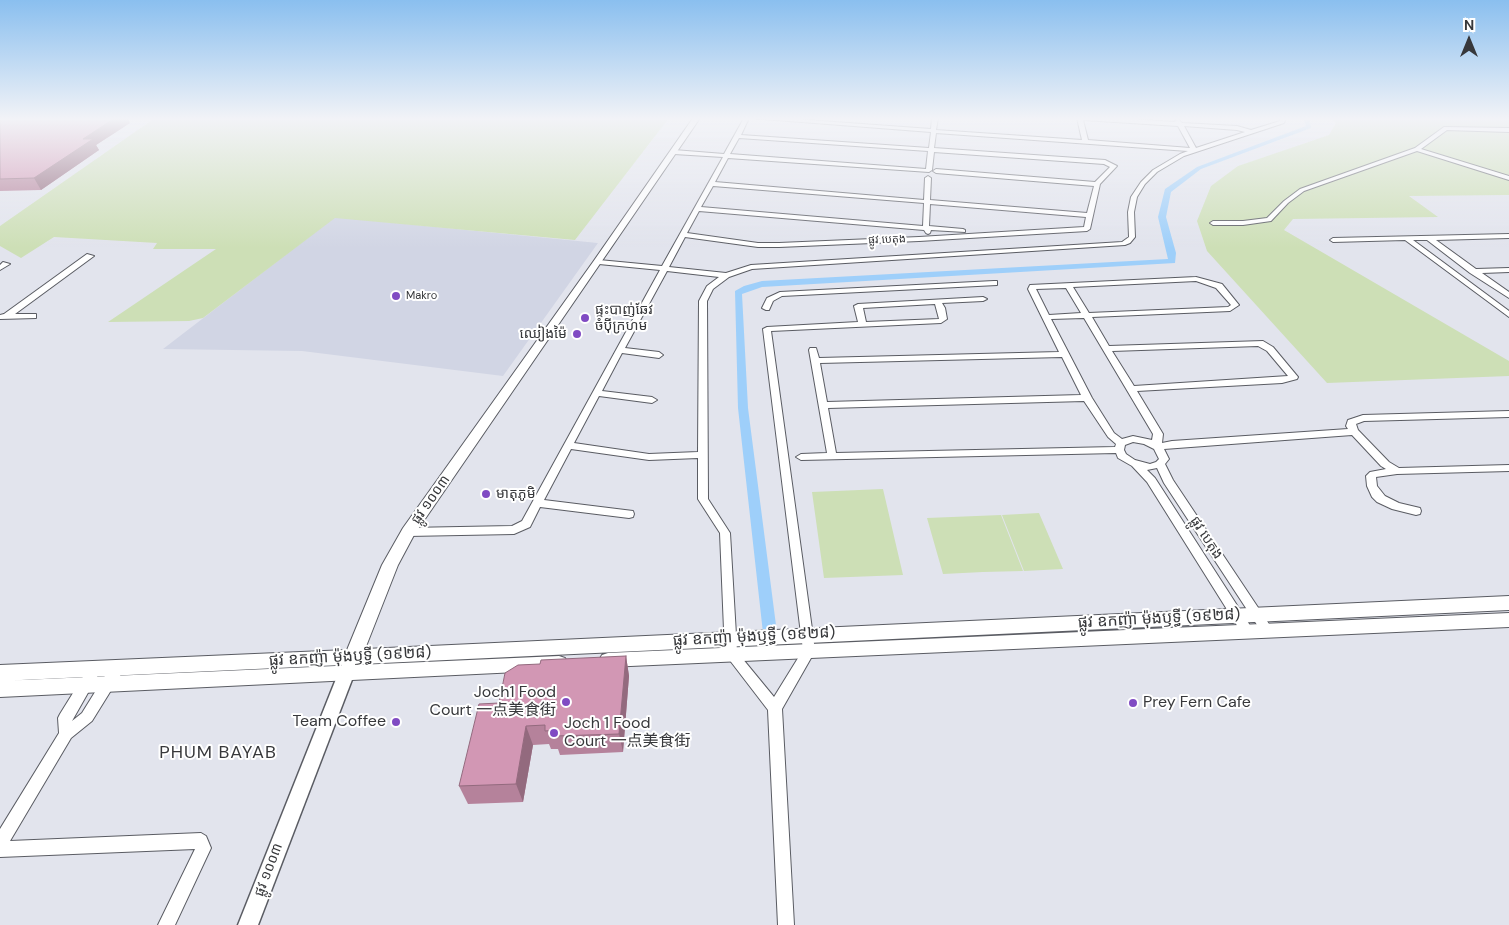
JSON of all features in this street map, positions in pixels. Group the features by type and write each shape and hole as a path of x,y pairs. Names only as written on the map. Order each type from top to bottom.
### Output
{"main road":[{"name":"ផ្លូវ ១០០៣","path":"350,665 390,565 408,532 668,161"},
{"name":"ផ្លូវ ឧកញ៉ា ម៉ុងឫទ្ធី (១៩២៨)","path":"0,689 107,684 350,665 800,643 1237,615 1509,603"},
{"name":"ផ្លូវ ឧកញ៉ា ម៉ុងឫទ្ធី (១៩២៨)","path":"800,643 1247,631 1509,620"},
{"name":"ផ្លូវ ឧកញ៉ា ម៉ុងឫទ្ធី (១៩២៨)","path":"0,673 118,667 350,665"}],"street":[{"path":"408,532 514,530 526,524 539,503 619,350 724,161"},
{"path":"757,161 1096,187"},
{"path":"919,239 928,235 926,227 930,161"},
{"path":"711,184 1089,216 1096,187 1114,168 1113,165 1105,162 1093,161"},
{"path":"775,708 737,646 725,533 703,499 703,301 710,288 726,275 742,269 769,265 1123,244 1128,242 1132,236 1132,205 1143,184 1155,171 1170,161"},
{"path":"1213,223 1243,223 1269,220 1286,202 1302,190 1383,161"},
{"path":"1456,161 1509,178"},
{"path":"928,178 929,173"},
{"path":"698,208 988,233"},
{"name":"ផ្លូវ បេតុង","path":"683,235 758,245 919,239 988,233 1080,229 1087,228 1089,216"},
{"path":"1332,240 1509,236"},
{"path":"1429,238 1509,296"},
{"path":"1407,239 1509,315"},
{"path":"4,316 90,256"},
{"path":"598,262 726,275"},
{"path":"1473,271 1509,270"},
{"path":"1047,317 1087,315 1230,309 1235,305 1219,286 1196,279 1068,285 1087,315 1158,434 1158,441 1155,446"},
{"path":"766,308 770,300 780,294 994,283"},
{"name":"ផ្លូវ បេតុង","path":"1068,285 1033,287 1087,398 1120,447 1125,458 1136,465 1151,480 1247,631"},
{"path":"863,324 858,306 983,300"},
{"path":"786,925 775,708 800,643 767,329 941,321 943,319 941,308 937,301"},
{"path":"4,316 33,316"},
{"path":"1107,349 1260,342 1270,349 1294,377 1282,380 1131,389"},
{"path":"619,350 659,355"},
{"path":"813,350 832,456"},
{"path":"815,361 1065,354"},
{"path":"596,393 652,400"},
{"path":"823,405 1087,398"},
{"path":"1397,471 1385,464 1354,432 1351,422 1363,418 1509,414"},
{"path":"801,457 1100,449 1120,447 1126,440 1137,440 1155,446 1354,432"},
{"path":"569,445 649,457 703,455"},
{"name":"ផ្លូវ បេតុង","path":"1155,446 1164,456 1160,464 1168,481 1266,630"},
{"path":"1136,465 1150,467 1160,464"},
{"path":"1416,511 1396,506 1376,494 1372,486 1371,476 1397,471 1509,468"},
{"path":"539,503 629,514"},
{"name":"ផ្លូវ ១០០៣","path":"248,925 350,665"},
{"path":"0,843 66,734 87,717 118,667"},
{"path":"66,734 65,718 96,668"},
{"path":"0,848 201,841 203,848 166,925"}],"shaded area":[{"name":"Makro","path":"335,217 598,243 503,376 302,351 163,349"}],"green space":[{"path":"93,161 636,161 575,240 335,218 203,318 189,321 108,322 216,249 153,249 157,243 54,237 21,258 0,246 0,226"},
{"path":"1252,161 1509,161 1509,195 1409,196 1438,217 1293,219 1284,230 1509,361 1509,376 1327,383 1207,251 1197,221 1211,186 1238,166"},
{"path":"883,489 903,575 824,578 812,492"},
{"path":"1039,513 1063,569 1024,571 1002,515"},
{"path":"1001,515 1023,571 943,574 927,518"}],"building":[{"path":"0,161 59,161 34,178 0,179"},
{"name":"Joch 1 Food Court 一点美食街","path":"626,656 619,734 555,736 556,730 545,731 545,725 526,726 516,784 459,786 479,704 499,703 505,673 518,665 540,664 541,660"}],"waterway":[{"path":"770,633 743,408 738,293 747,288 762,284 1172,261 1172,253 1162,217 1168,191 1199,168 1217,161"}],"place":[{"name":"Makro","path":"396,296"},
{"name":"ផ្ទះបាញ់ឆែវ ចំប៉ីក្រហម","path":"585,318"},
{"name":"ឈៀងម៉ៃ","path":"577,334"},
{"name":"មាតុភូមិ","path":"486,494"},
{"name":"Joch1 Food Court 一点美食街","path":"566,702"},
{"name":"Prey Fern Cafe","path":"1133,703"},
{"name":"Team Coffee","path":"396,722"},
{"name":"Joch 1 Food Court 一点美食街","path":"554,733"}],"district":[{"name":"PHUM BAYAB","path":"218,753"}]}
